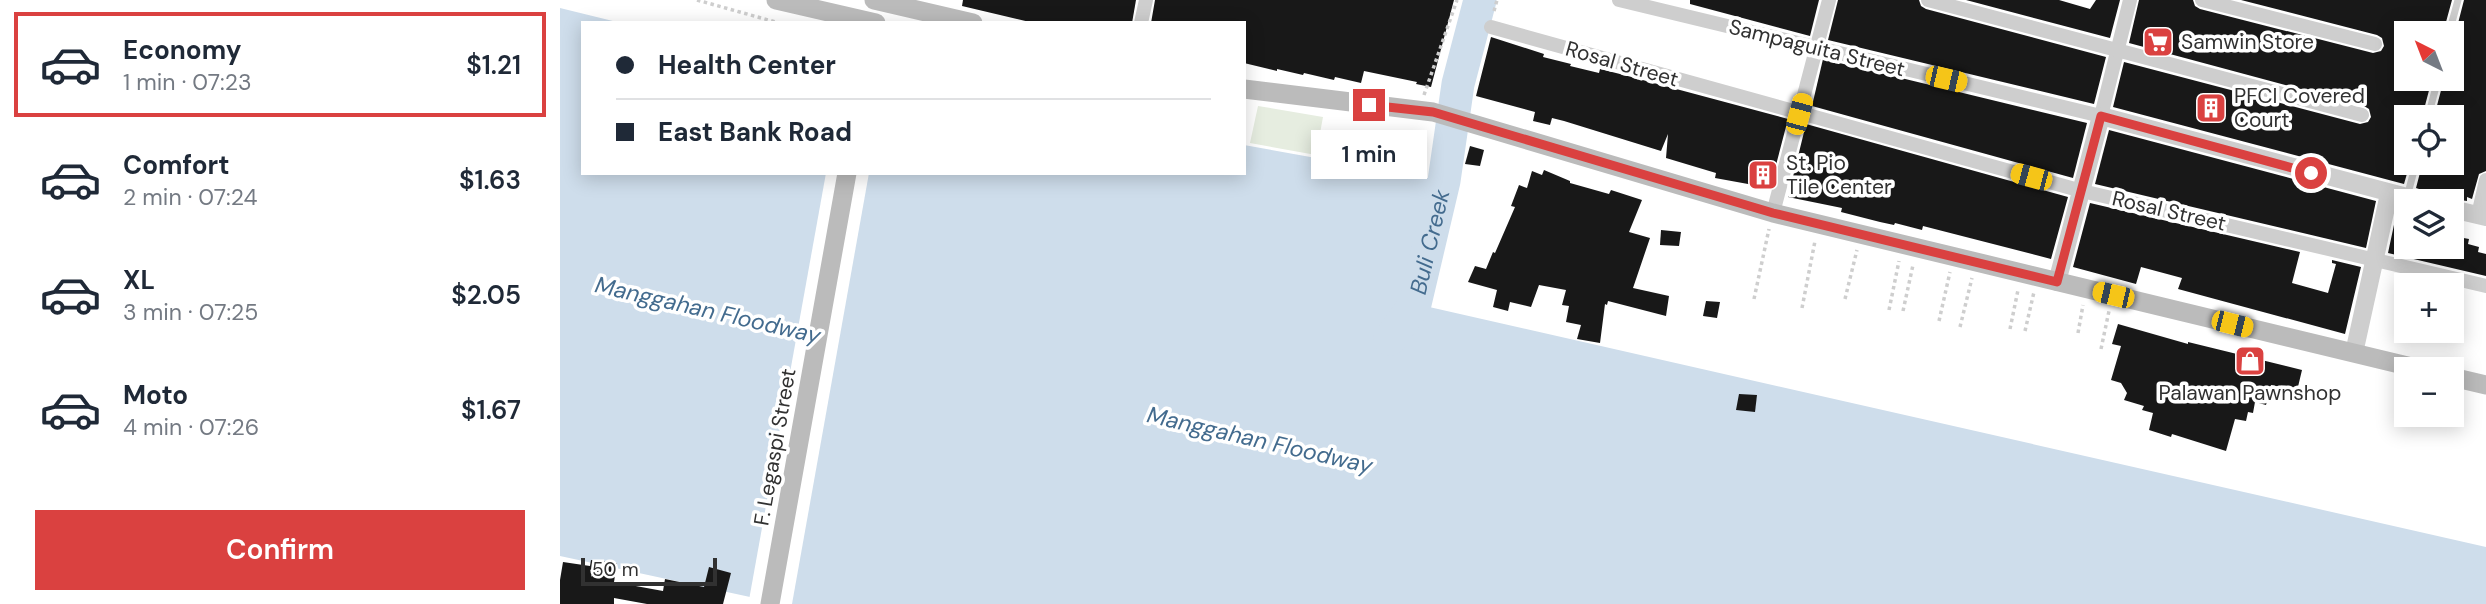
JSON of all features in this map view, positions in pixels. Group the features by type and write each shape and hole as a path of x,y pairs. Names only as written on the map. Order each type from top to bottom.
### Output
{"main road":[{"path":"776,0 865,21"},
{"path":"874,21 876,0 965,21"},
{"path":"1246,89 1426,111 1773,213 2394,363"},
{"name":"F. Legaspi Street","path":"771,604 846,175"},
{"path":"2464,380 2486,385"}],"street":[{"path":"1141,21 1146,0"},
{"name":"Sampaguita Street","path":"1619,0 2101,116 2394,195"},
{"path":"1773,213 1829,0"},
{"path":"1928,0 2362,115"},
{"path":"2057,282 2130,0"},
{"path":"2202,0 2375,44"},
{"name":"Rosal Street","path":"1491,27 2082,191 2486,286"},
{"path":"2464,212 2482,216 2486,180"},
{"path":"2354,354 2389,194"}],"lane":[{"path":"2452,21 2458,0"}],"path":[{"path":"697,0 772,21"},
{"path":"1426,111 1457,0"},
{"path":"1754,299 1773,213"},
{"path":"1802,308 1819,224"},
{"path":"1845,299 1861,234"},
{"path":"1889,310 1910,246"},
{"path":"1903,311 1910,246"},
{"path":"1939,321 1954,256"},
{"path":"1959,327 1976,262"},
{"path":"2010,329 2030,275"},
{"path":"2025,331 2030,275"},
{"path":"2078,333 2087,289"},
{"path":"2101,349 2113,295"}],"shaded area":[{"path":"1258,106 1323,117 1316,155 1250,143"}],"water":[{"name":"Manggahan Floodway","path":"560,8 613,21 581,21 581,175 1246,175 1246,145 1444,181 1416,304 2486,547 2486,604 782,604 560,556"}],"pier":[{"path":"826,175 869,175 792,604 766,604 749,600"}],"building":[{"path":"963,0 1136,0 1132,21 1026,21 962,6"},
{"path":"1155,0 1454,0 1431,87 1364,71 1361,83 1335,77 1334,80 1304,73 1277,71 1246,63 1246,21 1151,21"},
{"path":"1690,0 1819,0 1810,36 1690,4"},
{"path":"1838,0 1919,0 1921,6 1926,9 2106,57 2094,104 1828,40"},
{"path":"1966,0 2059,0 2090,9 2096,0 2120,0 2110,38"},
{"path":"2139,0 2193,0 2195,6 2200,9 2373,53 2381,51 2384,46 2382,38 2377,35 2241,0 2452,0 2446,21 2394,21 2394,91 2429,91 2425,105 2394,105 2394,175 2407,175 2404,184 2113,107 2124,62 2360,124 2368,122 2371,117 2369,109 2364,106 2129,43"},
{"path":"2464,0 2486,0 2486,171 2479,174 2472,199 2467,197 2467,201 2464,201 2464,189 2416,188 2419,175 2464,175 2464,105 2437,105 2441,91 2464,91 2464,21 2459,21"},
{"path":"1491,37 1544,54 1543,57 1571,64 1570,66 1599,73 1600,69 1788,119 1770,188 1715,178 1716,173 1666,158 1668,134 1661,151 1552,118 1550,125 1533,121 1535,112 1476,96"},
{"path":"1823,59 2087,123 2073,178 1812,106"},
{"path":"1806,124 2068,197 2051,259 1923,226 1922,230 1880,222 1841,212 1842,208 1788,197"},
{"path":"2109,130 2376,201 2366,248 2095,184"},
{"path":"1470,146 1484,150 1480,166 1465,164"},
{"path":"1544,170 1570,183 1609,194 1611,190 1642,200 1629,232 1650,238 1633,288 1669,296 1666,316 1608,301 1607,305 1605,304 1600,343 1577,339 1581,325 1566,322 1569,306 1562,305 1566,290 1539,285 1531,307 1510,302 1508,311 1493,307 1497,290 1468,282 1475,266 1486,269 1493,252 1495,253 1515,207 1511,206 1519,185 1527,188 1532,171 1542,175"},
{"path":"2090,203 2300,252 2292,283 2328,293 2336,264 2332,263 2332,260 2361,267 2345,334 2178,289 2182,278 2141,267 2136,284 2073,267"},
{"path":"2394,225 2394,254 2388,253"},
{"path":"1661,230 1681,232 1679,246 1660,245"},
{"path":"2464,238 2469,239 2468,244 2479,247 2478,252 2486,254 2486,276 2414,259 2464,259"},
{"path":"1706,301 1720,302 1717,318 1703,316"},
{"path":"2118,324 2188,344 2302,370 2297,391 2271,385 2266,405 2255,402 2253,413 2248,412 2246,421 2235,419 2226,451 2172,434 2171,437 2149,430 2153,413 2142,410 2144,406 2124,400 2127,393 2121,383 2111,380 2121,346 2112,344"},
{"path":"1739,394 1757,395 1755,412 1736,410"},
{"path":"591,560 617,563 614,582 663,591 665,579 704,587 709,567 731,573 723,604 647,604 614,598 614,604 560,604 563,562 590,566"}],"waterway":[{"name":"Buli Creek","path":"1390,339 1415,304 1444,181 1458,84 1480,0"}],"place":[{"name":"Samwin Store","path":"2158,42"},
{"name":"PFCI Covered Court","path":"2211,108"},
{"name":"St. Pio Tile Center","path":"1763,175"},
{"name":"Palawan Pawnshop","path":"2250,361"}],"route":[{"path":"1369,105 1433,112 1773,213 2057,282 2101,116 2311,173"}]}
